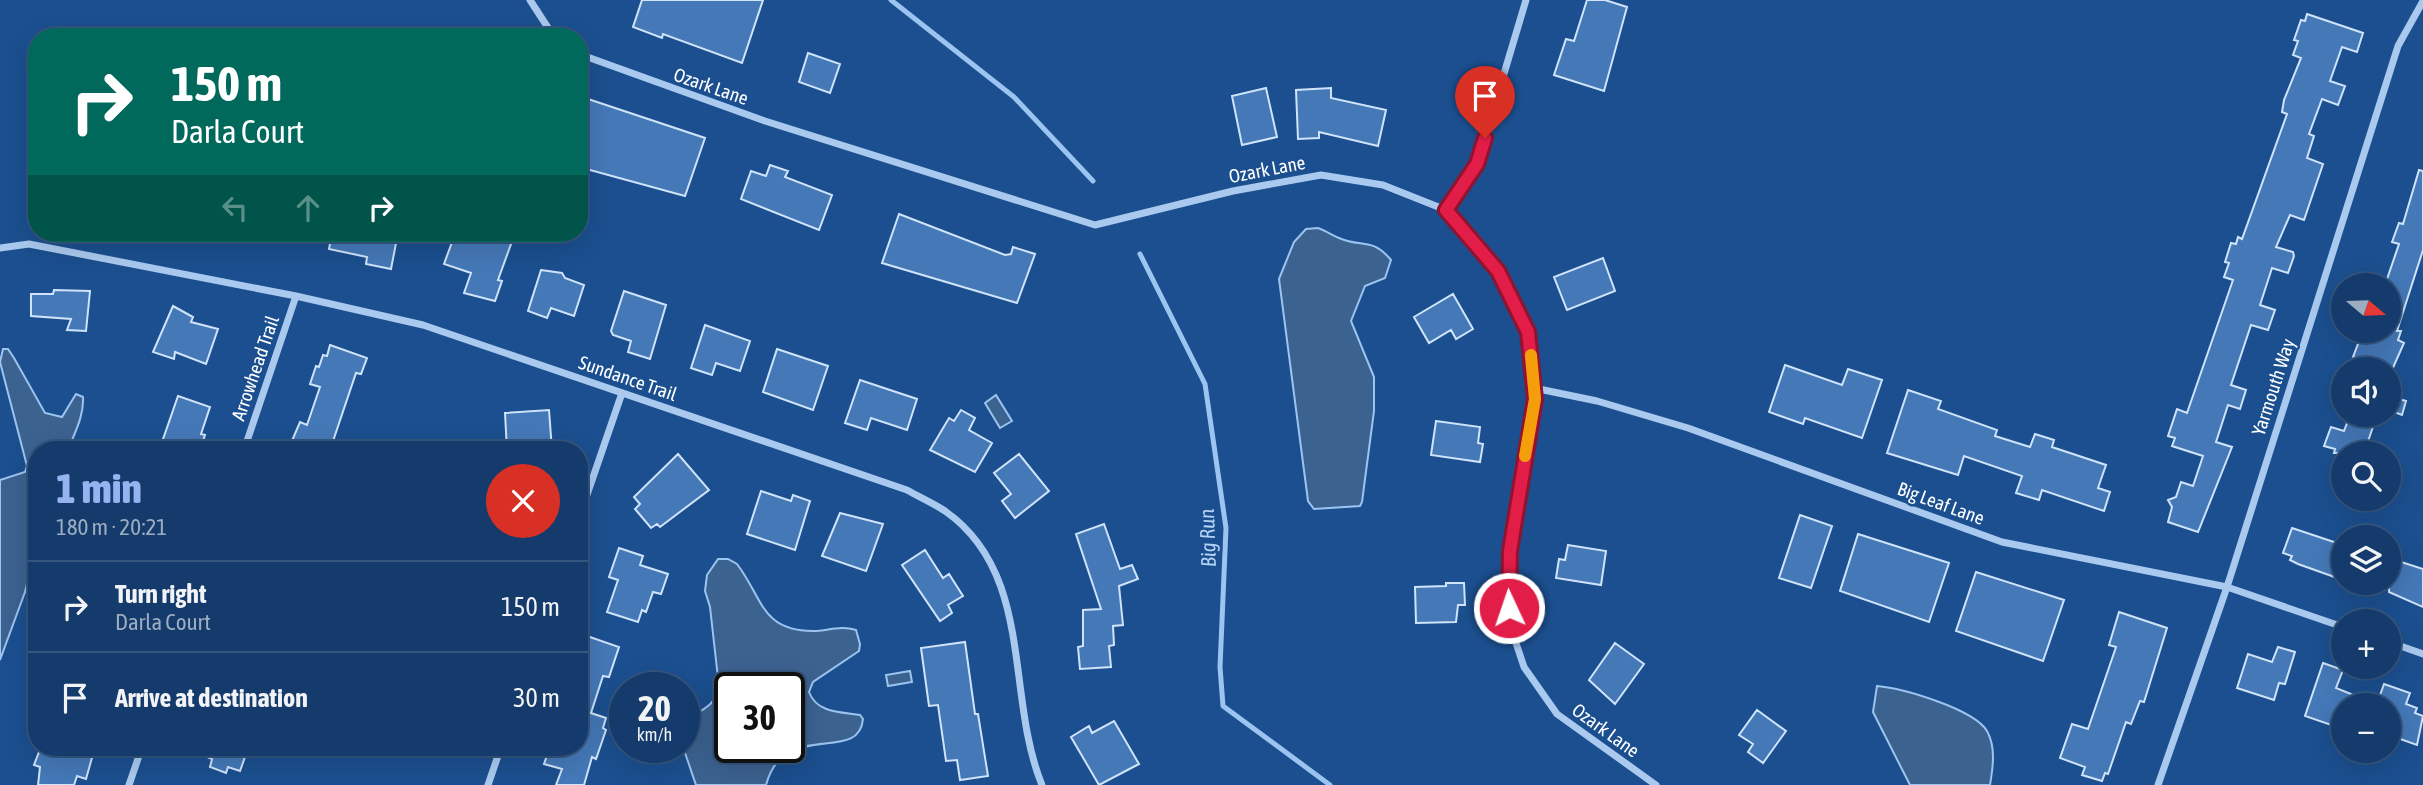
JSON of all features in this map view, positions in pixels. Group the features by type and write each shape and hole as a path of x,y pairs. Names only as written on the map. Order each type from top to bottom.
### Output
{"street":[{"path":"530,0 548,28"},
{"path":"1446,210 1477,164 1526,0"},
{"name":"Yarmouth Way","path":"2158,785 2227,587 2398,46 2423,1"},
{"name":"Ozark Lane","path":"588,57 765,121 1095,225 1233,191 1321,175 1383,186 1446,210 1498,271 1528,332 1534,388 1508,570 1514,637 1524,667 1558,714 1579,733 1656,785"},
{"name":"Sundance Trail","path":"0,248 29,244 296,296 423,324 907,490 945,511 976,541 991,562 1008,601 1032,760 1042,785"},
{"name":"Arrowhead Trail","path":"247,441 296,296"},
{"name":"Big Leaf Lane","path":"1534,388 1597,401 1688,428 2002,542 2227,587 2331,623"},
{"path":"588,492 622,393"},
{"path":"2401,646 2423,654"},
{"path":"129,785 139,756"},
{"path":"488,785 497,756"}],"water":[{"path":"1318,228 1347,241 1378,248 1391,260 1385,278 1365,286 1351,321 1374,377 1374,411 1360,506 1314,509 1308,501 1279,279 1294,242 1306,229"},
{"path":"3,349 8,349 45,413 62,417 76,394 83,397 83,404 72,441 28,441 28,580 0,660 0,480 25,472 27,466 0,362"},
{"path":"996,395 1012,421 1000,428 985,403"},
{"path":"718,559 728,559 737,564 765,610 783,625 796,630 856,630 859,651 813,682 809,692 823,708 860,715 863,719 858,732 849,739 805,747 805,672 717,672 710,607 705,591 707,575"},
{"path":"910,671 912,682 888,686 886,675"},
{"path":"1877,686 1936,701 1980,723 1987,731 1993,750 1990,785 1910,785 1873,712"},
{"path":"714,700 714,763 777,763 766,785 696,785 688,763 700,763 700,712"}],"building":[{"path":"642,0 763,0 742,63 663,34 662,38 633,27"},
{"path":"1587,0 1605,0 1627,7 1604,91 1554,75 1566,39 1574,41"},
{"path":"2307,14 2363,33 2357,52 2342,47 2330,81 2345,86 2338,105 2322,99 2309,134 2314,136 2307,158 2323,164 2304,220 2290,215 2276,247 2293,252 2294,256 2288,273 2272,268 2260,305 2275,310 2268,330 2251,325 2231,385 2246,390 2240,409 2228,405 2216,442 2232,447 2198,532 2168,522 2172,507 2168,500 2176,497 2181,482 2193,486 2203,456 2172,446 2175,438 2168,436 2177,409 2187,413 2233,280 2224,277 2229,263 2225,262 2231,243 2236,244 2238,237 2242,239 2287,114 2282,112 2284,100 2301,58 2293,55 2298,41 2294,40 2301,20 2305,21"},
{"path":"808,53 840,64 830,93 799,82"},
{"path":"1266,88 1277,137 1242,145 1232,96"},
{"path":"1331,88 1331,98 1386,110 1378,146 1319,132 1319,138 1298,139 1296,90"},
{"path":"588,99 705,138 685,196 588,169"},
{"path":"770,165 788,171 785,177 832,195 819,230 741,199 751,171 766,176"},
{"path":"2419,170 2423,171 2423,250 2401,319 2401,273 2389,273 2399,244 2392,242 2399,223 2403,224"},
{"path":"899,214 1005,255 1011,254 1013,247 1035,254 1017,303 882,263"},
{"path":"330,242 396,242 391,269 366,264 367,257 329,249"},
{"path":"452,242 512,242 498,280 502,281 495,301 464,293 471,273 444,264"},
{"path":"1603,258 1615,291 1567,310 1554,277"},
{"path":"541,270 562,273 565,278 584,285 574,316 551,308 547,318 528,311"},
{"path":"54,290 90,291 86,331 67,330 71,319 31,316 31,294 53,294"},
{"path":"624,291 666,305 650,359 628,352 631,341 613,335 611,331"},
{"path":"1453,294 1473,329 1456,339 1451,330 1429,343 1414,317"},
{"path":"173,306 193,317 191,322 218,329 206,364 175,352 174,359 153,352"},
{"path":"705,325 750,341 740,371 716,363 712,375 691,368"},
{"path":"2358,343 2404,343 2398,357 2353,357"},
{"path":"330,345 367,358 361,374 356,373 333,441 292,441 300,422 307,425 320,387 310,384 316,366 319,367 323,355 327,356"},
{"path":"777,349 828,366 813,410 763,392"},
{"path":"1785,365 1842,385 1848,369 1882,380 1862,438 1805,418 1803,424 1769,412"},
{"path":"860,380 917,399 907,430 871,418 867,430 845,423"},
{"path":"1908,390 1941,401 1938,409 1997,430 1995,436 2030,447 2035,434 2054,440 2052,447 2106,465 2098,488 2110,492 2104,511 2042,490 2039,500 2016,493 2022,476 1964,456 1958,475 1887,453"},
{"path":"178,396 210,407 201,434 205,435 203,441 162,441"},
{"path":"2401,400 2406,401 2401,415"},
{"path":"549,410 551,441 507,441 505,413"},
{"path":"961,410 975,418 969,430 992,443 975,472 930,450 949,418 954,421"},
{"path":"1436,421 1480,427 1478,443 1483,444 1480,462 1431,455"},
{"path":"2331,427 2344,431 2346,427 2373,427 2368,441 2331,441 2331,448 2324,446"},
{"path":"678,454 709,490 660,527 657,524 651,528 635,509 640,504 634,497"},
{"path":"1019,454 1049,491 1015,518 1002,501 1011,494 994,473"},
{"path":"761,491 791,501 793,495 810,501 795,550 747,534"},
{"path":"840,513 883,524 866,571 822,556"},
{"path":"1800,515 1832,526 1811,588 1779,578"},
{"path":"1104,524 1120,569 1132,565 1138,579 1119,586 1123,625 1113,626 1114,645 1109,646 1111,667 1080,669 1078,647 1083,646 1083,610 1101,609 1076,534"},
{"path":"2292,528 2331,541 2331,576 2298,564 2290,560 2292,556 2283,553"},
{"path":"1858,534 1949,563 1929,622 1840,591"},
{"path":"1568,545 1606,551 1601,585 1556,578 1559,559 1565,560"},
{"path":"619,548 643,556 640,565 668,574 661,594 653,592 646,612 642,610 638,622 607,612 618,580 609,577"},
{"path":"925,550 943,578 949,574 963,596 948,605 952,613 940,621 902,565"},
{"path":"2401,562 2423,569 2423,607 2396,595 2401,595"},
{"path":"1976,572 2064,600 2043,661 1956,631"},
{"path":"1446,583 1464,583 1465,605 1458,605 1456,622 1416,623 1415,587 1446,586"},
{"path":"2119,612 2167,628 2144,702 2140,701 2131,724 2126,722 2108,774 2105,773 2102,781 2082,775 2085,767 2060,758 2072,724 2088,729 2116,647 2109,645"},
{"path":"588,636 619,647 609,677 603,676 591,713 606,718 603,728 606,730 596,759 592,757 584,785 556,785 562,769 544,764 547,756 588,756"},
{"path":"965,642 975,714 978,714 988,776 960,780 957,760 946,761 938,705 929,706 921,648"},
{"path":"1615,643 1644,664 1615,704 1589,680"},
{"path":"2278,647 2295,652 2285,684 2279,683 2274,700 2237,688 2248,654 2272,662"},
{"path":"2323,663 2331,666 2331,679 2340,679 2336,688 2348,693 2331,693 2331,725 2305,716"},
{"path":"2384,684 2410,693 2406,704 2417,708 2415,713 2423,716 2417,745 2401,739 2401,693 2381,693"},
{"path":"1757,710 1786,731 1763,763 1748,752 1753,744 1739,735"},
{"path":"1114,721 1139,764 1099,785 1071,737 1089,726 1092,733"},
{"path":"37,756 92,756 86,779 77,776 74,785 38,785 40,767 34,765"},
{"path":"205,756 245,757 240,771 228,767 226,773 210,767 212,759"}],"waterway":[{"name":"Big Run","path":"891,0 1014,97 1093,181"},
{"name":"Big Run","path":"1140,254 1205,384 1226,528 1220,667 1223,706 1330,785"}],"slow traffic":[{"path":"1525,456 1535,399 1531,355"}],"route":[{"path":"1485,138 1477,164 1446,210 1498,271 1528,332 1535,399 1512,532 1508,570 1509,608"}]}
